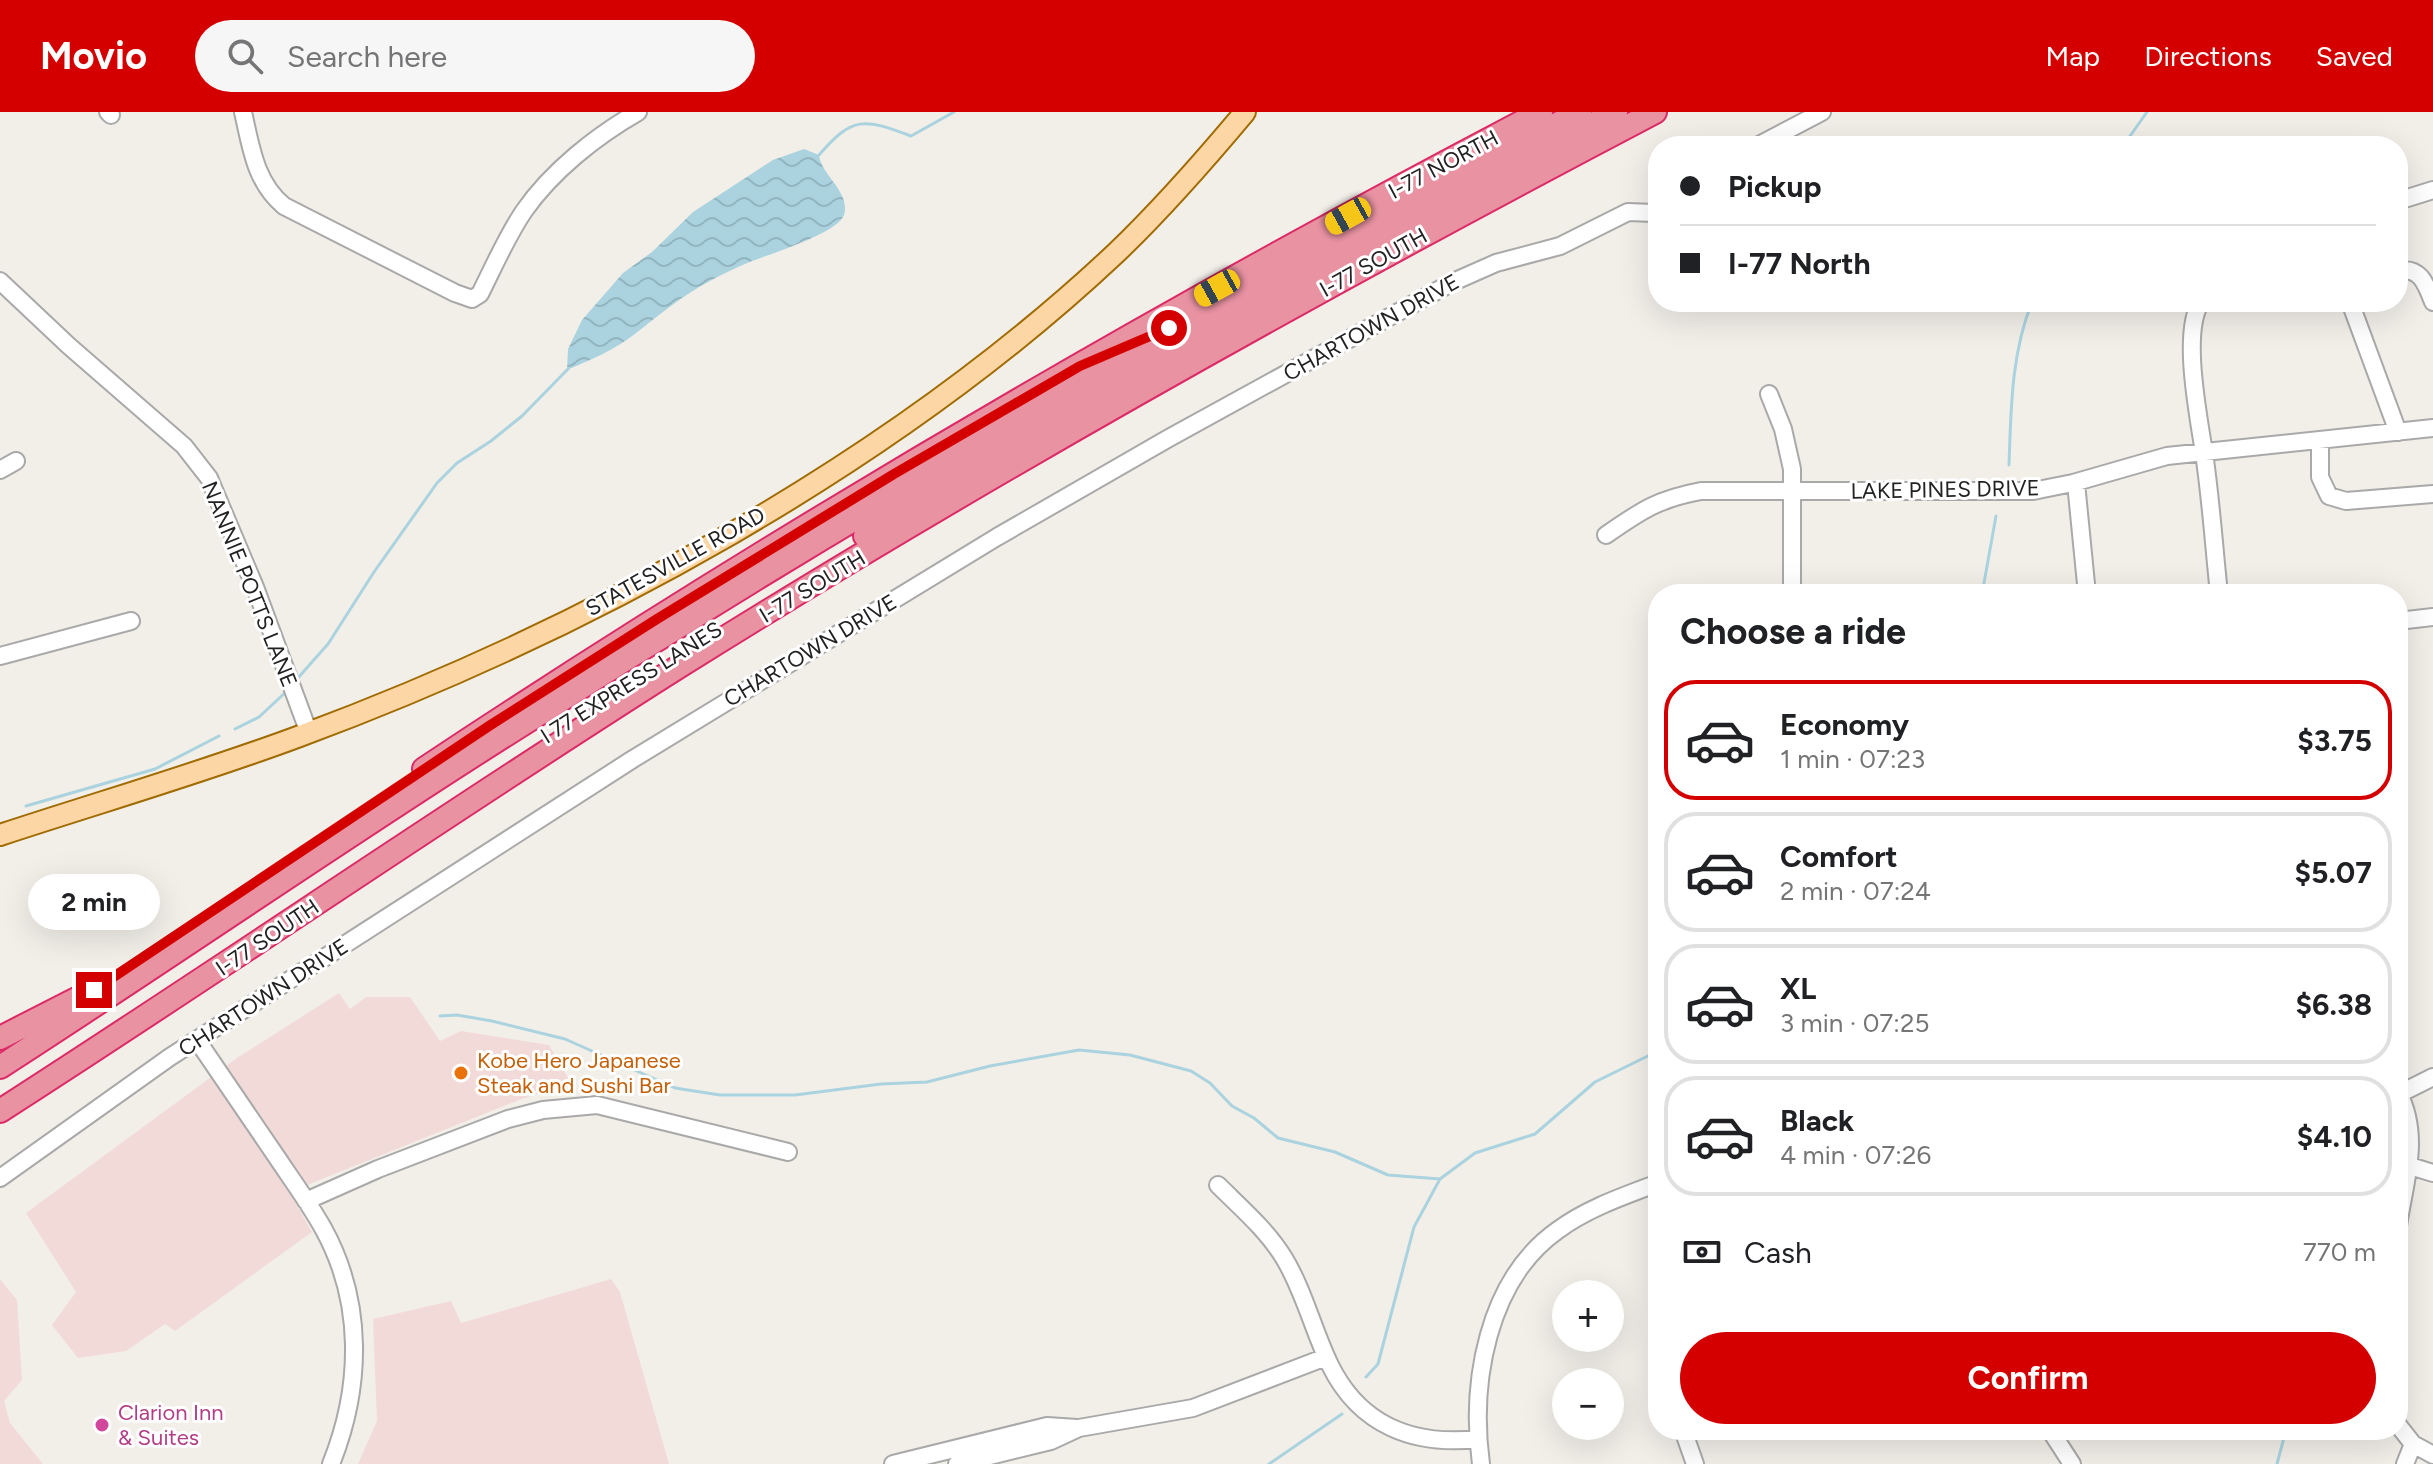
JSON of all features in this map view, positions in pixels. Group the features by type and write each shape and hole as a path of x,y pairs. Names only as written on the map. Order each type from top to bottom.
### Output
{"highway":[{"name":"I-77 NORTH","path":"0,1050 597,657 821,518 1313,234 1541,112"},
{"name":"I 77 EXPRESS LANES","path":"0,1067 415,793 606,671 903,490 1219,308 1580,112"},
{"name":"I 77 EXPRESS LANES","path":"0,1094 594,705 913,506 1083,404 1256,306 1616,112"},
{"path":"1566,159 1633,112"},
{"name":"I-77 SOUTH","path":"0,1111 577,732 790,599 1153,385 1364,267 1655,112"},
{"path":"1095,358 1219,308"},
{"path":"0,1038 94,990"}],"main road":[{"name":"STATESVILLE ROAD","path":"0,835 309,733 446,678 579,615 718,540 852,457 972,374 1091,276 1178,189 1245,112"}],"street":[{"path":"243,112 258,172 268,190 284,206 472,299 480,294 518,220 534,199 584,150 638,112"},
{"path":"1776,136 1822,112"},
{"path":"2408,198 2433,190"},
{"name":"CHARTOWN DRIVE","path":"0,1178 197,1040 633,759 984,545 1169,438 1464,276 1496,263 1560,246 1628,212 1648,213"},
{"path":"2408,269 2420,276 2433,302"},
{"name":"NANNIE POTTS LANE","path":"0,281 184,446 209,478 255,587 309,733"},
{"path":"2197,312 2193,324 2196,406 2218,584"},
{"path":"2354,312 2398,432"},
{"path":"1769,394 1783,429 1792,469 1792,584"},
{"name":"LAKE PINES DRIVE","path":"1606,535 1647,506 1672,496 1701,491 2033,491 2076,483 2167,456 2433,428"},
{"path":"2320,440 2320,477 2329,496 2346,501 2433,494"},
{"path":"0,470 16,461"},
{"path":"2076,483 2086,584"},
{"path":"2408,620 2433,617"},
{"path":"0,656 131,621"},
{"path":"197,1040 322,1225 345,1284 354,1331 353,1391 345,1428 331,1464"},
{"path":"2408,1088 2433,1077"},
{"path":"306,1201 378,1169 508,1119 543,1110 597,1105 788,1152"},
{"path":"2408,1111 2412,1133 2408,1146"},
{"path":"2408,1165 2433,1173"},
{"path":"1218,1185 1265,1232 1284,1258 1326,1357 1340,1384 1354,1400 1384,1424 1409,1434 1435,1440 1478,1439"},
{"path":"1481,1464 1478,1407 1483,1364 1497,1311 1510,1283 1539,1246 1558,1229 1590,1211 1648,1187"},
{"path":"893,1464 1047,1426 1079,1428 1193,1408 1326,1357"},
{"path":"957,1464 1051,1441 1079,1428"},
{"path":"2408,1438 2433,1455"},
{"path":"1687,1440 1695,1464"},
{"path":"2056,1440 2072,1464"},
{"path":"2405,1464 2413,1444"}],"shaded area":[{"path":"339,993 350,1009 366,997 410,997 440,1041 461,1031 549,1045 571,1083 519,1100 312,1183 291,1195 312,1232 175,1331 165,1324 126,1351 78,1358 52,1325 76,1292 26,1213 237,1058"},
{"path":"0,1279 17,1300 22,1380 4,1401 10,1423 43,1464 0,1464"},
{"path":"611,1279 620,1292 669,1464 358,1464 377,1421 373,1319 451,1301 461,1323"}],"water":[{"path":"804,149 819,155 840,191 845,207 839,222 817,236 710,281 680,299 620,344 567,370 568,349 582,320 623,273 652,252 693,212 773,160"}],"waterway":[{"path":"819,155 850,127 870,124 911,136 954,112"},
{"path":"2130,136 2147,112"},
{"path":"2009,465 2016,362 2028,312"},
{"path":"297,679 328,644 437,483 457,463 522,416 568,369"},
{"path":"1984,584 1996,516"},
{"path":"235,729 259,717 287,691"},
{"path":"26,806 155,769 219,736"},
{"path":"440,1016 457,1015 492,1021 565,1039 675,1088 720,1095 795,1095 881,1084 927,1082 990,1066 1079,1050 1130,1055 1191,1071 1210,1083 1232,1106 1254,1118 1278,1138 1335,1152 1388,1175 1440,1179"},
{"path":"1366,1377 1378,1364 1414,1227 1440,1179 1475,1153 1535,1134 1595,1082 1648,1056"},
{"path":"1269,1464 1342,1414"},
{"path":"2277,1464 2283,1440"}],"place":[{"name":"Kobe Hero Japanese Steak and Sushi Bar","path":"461,1073"},
{"name":"Clarion Inn & Suites","path":"102,1425"}],"route":[{"path":"94,990 552,685 809,525 1080,366 1169,328"}]}
